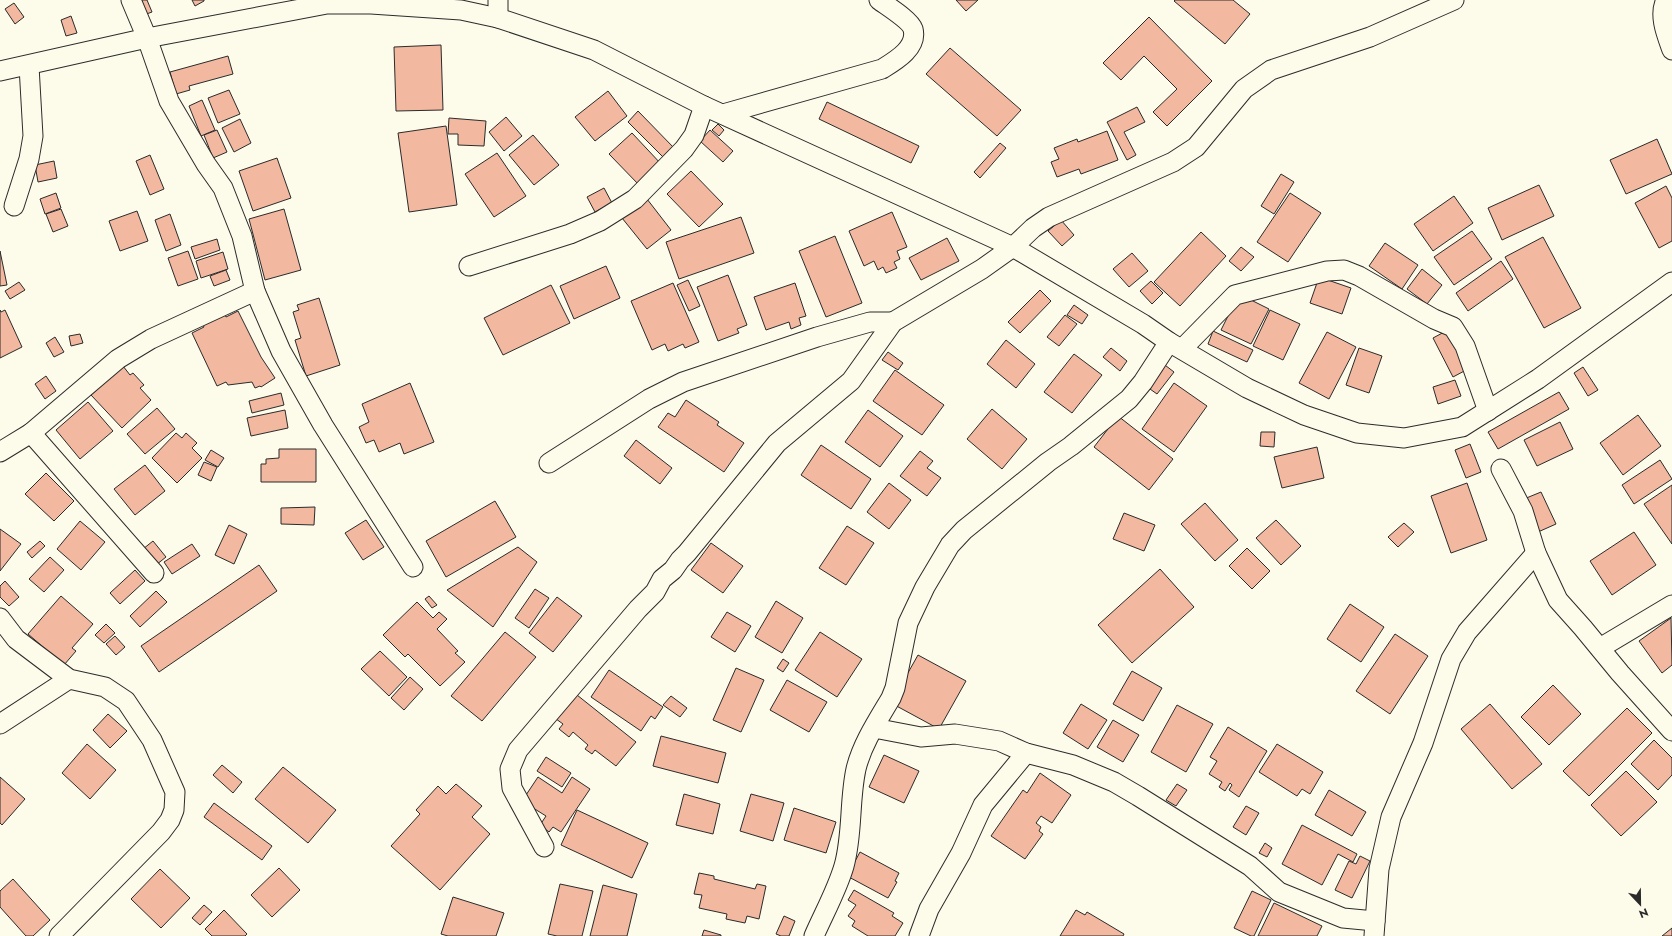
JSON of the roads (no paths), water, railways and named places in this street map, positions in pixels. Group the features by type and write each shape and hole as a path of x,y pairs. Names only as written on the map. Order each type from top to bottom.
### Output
{"street":[{"path":"131,0 147,38 169,101 206,164 223,188 242,236 255,290 281,351 323,425 413,567"},
{"path":"724,114 882,69 896,61 908,48 912,37 913,28 908,22 879,0"},
{"path":"544,847 512,788 510,768 518,750 638,609 655,592 662,579 673,570 680,560 688,553 777,443 851,381 893,322 982,270 1013,247 1033,228 1048,217 1173,162 1196,147 1244,89 1271,70 1370,37 1454,0"},
{"path":"1663,1 1665,29 1672,50"},
{"path":"0,71 29,66 147,38 326,2 461,10 498,9 594,50 704,106 1013,247 1247,388 1304,415 1357,433 1404,438 1462,427 1538,379 1672,282"},
{"path":"14,206 29,159 33,136 29,66"},
{"path":"469,266 570,234 600,221 635,199 684,149 694,135 704,106"},
{"path":"814,936 833,895 844,866 849,840 853,785 860,756 891,698 908,623 925,587 950,545 964,530 1129,399 1175,345 1235,295 1327,271 1344,270 1358,276 1434,319 1453,327 1465,346 1488,411"},
{"path":"0,452 31,433 118,359 151,339 255,290"},
{"path":"549,463 649,399 683,382 817,337 870,322 893,322"},
{"path":"31,433 154,573"},
{"path":"1501,469 1523,511 1536,553 1558,600 1672,731"},
{"path":"874,728 921,737 955,734 999,741 1026,753 1073,765 1114,782 1250,866 1279,892 1342,918 1374,929 1379,869 1391,817 1423,743 1452,659 1467,632 1536,553"},
{"path":"1600,648 1672,605"},
{"path":"0,618 16,639 69,678 105,687 126,701 152,740 175,792 174,810 170,820 161,832 59,936"},
{"path":"0,724 69,678"},
{"path":"919,936 929,909 961,854 983,805 1026,753"}]}
